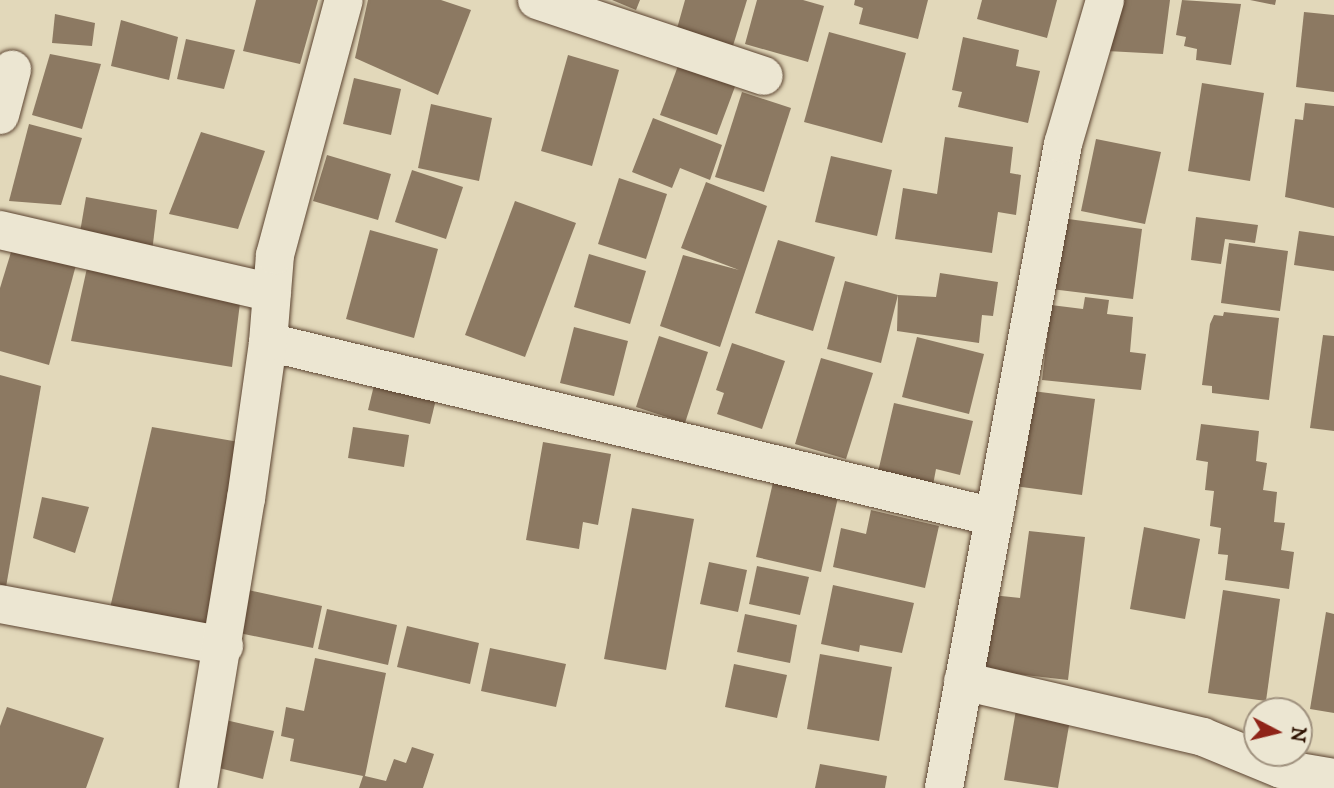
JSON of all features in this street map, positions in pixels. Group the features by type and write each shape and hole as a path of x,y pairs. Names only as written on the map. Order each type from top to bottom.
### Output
{"street":[{"path":"198,788 224,646 268,342 275,255 344,0"},
{"path":"537,0 764,76"},
{"path":"944,788 994,517 1016,377 1063,144 1105,0"},
{"path":"0,115 12,71"},
{"path":"0,230 272,293"},
{"path":"268,342 994,517"},
{"path":"0,604 224,646"},
{"path":"963,681 1203,737 1281,769 1334,778"}],"building":[{"path":"256,0 318,0 300,64 243,51"},
{"path":"368,0 441,0 471,10 438,95 355,58"},
{"path":"612,0 640,0 636,10"},
{"path":"685,0 747,0 732,49 676,32"},
{"path":"757,0 803,0 824,6 808,62 745,44"},
{"path":"855,0 928,0 918,39 859,24 863,8 854,5"},
{"path":"982,0 1057,0 1047,38 977,19"},
{"path":"1113,0 1170,0 1163,54 1107,51"},
{"path":"1182,0 1241,4 1231,65 1196,60 1197,49 1184,46 1186,37 1176,35"},
{"path":"1250,0 1276,0 1275,5"},
{"path":"1304,12 1334,15 1334,92 1296,87"},
{"path":"55,14 95,23 92,46 52,43"},
{"path":"121,20 178,37 169,80 111,66"},
{"path":"829,32 906,53 882,143 804,122"},
{"path":"963,37 1019,50 1016,66 1040,71 1028,123 958,107 962,92 952,90"},
{"path":"186,39 235,50 224,89 177,79"},
{"path":"50,54 101,64 82,129 32,115"},
{"path":"568,55 619,70 592,166 541,151"},
{"path":"679,63 736,84 717,135 660,115"},
{"path":"354,78 401,89 391,135 343,124"},
{"path":"1202,83 1264,93 1250,181 1188,171"},
{"path":"742,92 791,108 764,192 715,177"},
{"path":"1305,103 1334,106 1334,208 1285,197 1295,119 1303,120"},
{"path":"431,104 492,118 479,181 418,168"},
{"path":"653,118 722,145 710,180 680,168 672,188 632,172"},
{"path":"29,124 82,138 61,205 9,201"},
{"path":"201,132 265,151 238,229 169,214"},
{"path":"945,137 1013,147 1010,173 1021,175 1016,215 998,212 992,253 895,239 903,188 937,194"},
{"path":"1096,139 1161,152 1145,224 1081,211"},
{"path":"327,155 391,174 378,220 313,201"},
{"path":"831,156 892,170 877,236 815,222"},
{"path":"412,170 463,187 446,239 395,222"},
{"path":"619,178 667,194 646,259 598,244"},
{"path":"706,182 767,206 720,347 660,326 683,255 739,270 681,248"},
{"path":"86,197 157,210 152,252 79,238"},
{"path":"515,201 576,223 525,357 465,335"},
{"path":"1196,217 1258,225 1255,243 1225,239 1221,264 1191,260"},
{"path":"1061,218 1142,229 1133,299 1051,289"},
{"path":"370,230 438,249 414,338 346,319"},
{"path":"1299,231 1334,236 1334,271 1294,265"},
{"path":"778,240 835,257 813,331 755,313"},
{"path":"1229,243 1288,251 1280,311 1221,303"},
{"path":"12,249 76,265 49,365 0,351 0,288"},
{"path":"589,254 646,271 630,324 574,307"},
{"path":"87,268 241,295 232,367 71,341"},
{"path":"940,273 998,282 993,316 982,315 979,343 897,331 898,295 936,297"},
{"path":"845,281 898,295 881,363 827,349"},
{"path":"1085,297 1109,300 1107,314 1133,317 1130,352 1146,354 1141,390 1042,380 1051,305 1083,309"},
{"path":"1224,312 1279,318 1269,400 1212,393 1212,386 1202,385 1210,324 1214,315 1223,316"},
{"path":"574,327 628,341 614,396 560,383"},
{"path":"1323,335 1334,336 1334,431 1310,428"},
{"path":"659,336 708,352 685,423 636,407"},
{"path":"917,337 984,354 969,414 902,397"},
{"path":"732,343 785,361 762,429 717,414 724,393 716,390"},
{"path":"821,358 873,373 846,459 795,444"},
{"path":"0,375 41,386 6,587 0,586"},
{"path":"376,377 438,391 430,424 368,410"},
{"path":"1017,389 1095,399 1082,495 1015,486"},
{"path":"894,403 973,421 960,475 936,469 933,485 878,472"},
{"path":"1201,424 1259,431 1256,461 1267,463 1263,490 1277,492 1274,522 1285,523 1281,550 1294,552 1289,589 1225,580 1228,555 1218,554 1221,528 1210,526 1214,491 1205,490 1208,462 1196,460"},
{"path":"152,427 239,442 210,625 110,608"},
{"path":"353,427 409,435 404,467 348,458"},
{"path":"543,442 611,454 598,525 583,522 579,549 526,540"},
{"path":"774,478 839,493 821,572 756,557"},
{"path":"42,497 89,507 75,553 33,538"},
{"path":"632,508 694,519 666,670 604,659"},
{"path":"871,510 939,526 925,588 833,567 841,528 866,534"},
{"path":"1144,527 1200,539 1185,619 1130,609"},
{"path":"1029,531 1085,537 1068,680 982,670 992,595 1020,598"},
{"path":"709,562 747,570 738,612 700,604"},
{"path":"757,566 809,577 800,615 749,604"},
{"path":"833,585 914,603 902,653 860,645 859,652 821,644"},
{"path":"248,590 322,606 313,648 239,633"},
{"path":"1223,590 1280,599 1267,697 1243,698 1208,693"},
{"path":"327,609 397,625 388,665 318,649"},
{"path":"1326,612 1334,614 1334,713 1313,710 1312,697"},
{"path":"745,614 797,625 790,663 737,652"},
{"path":"407,626 479,643 470,684 397,667"},
{"path":"490,648 566,664 556,707 481,691"},
{"path":"820,654 892,667 879,741 807,729"},
{"path":"315,658 386,673 365,776 386,781 394,759 406,763 412,747 434,754 423,788 359,788 363,776 290,761 294,739 281,736 286,707 304,711"},
{"path":"734,664 787,675 777,718 725,707"},
{"path":"7,707 104,738 86,788 0,788 0,726"},
{"path":"1016,710 1070,720 1058,788 1004,780"},
{"path":"221,719 274,731 263,779 211,766"},
{"path":"820,764 887,776 885,788 815,788"}]}
